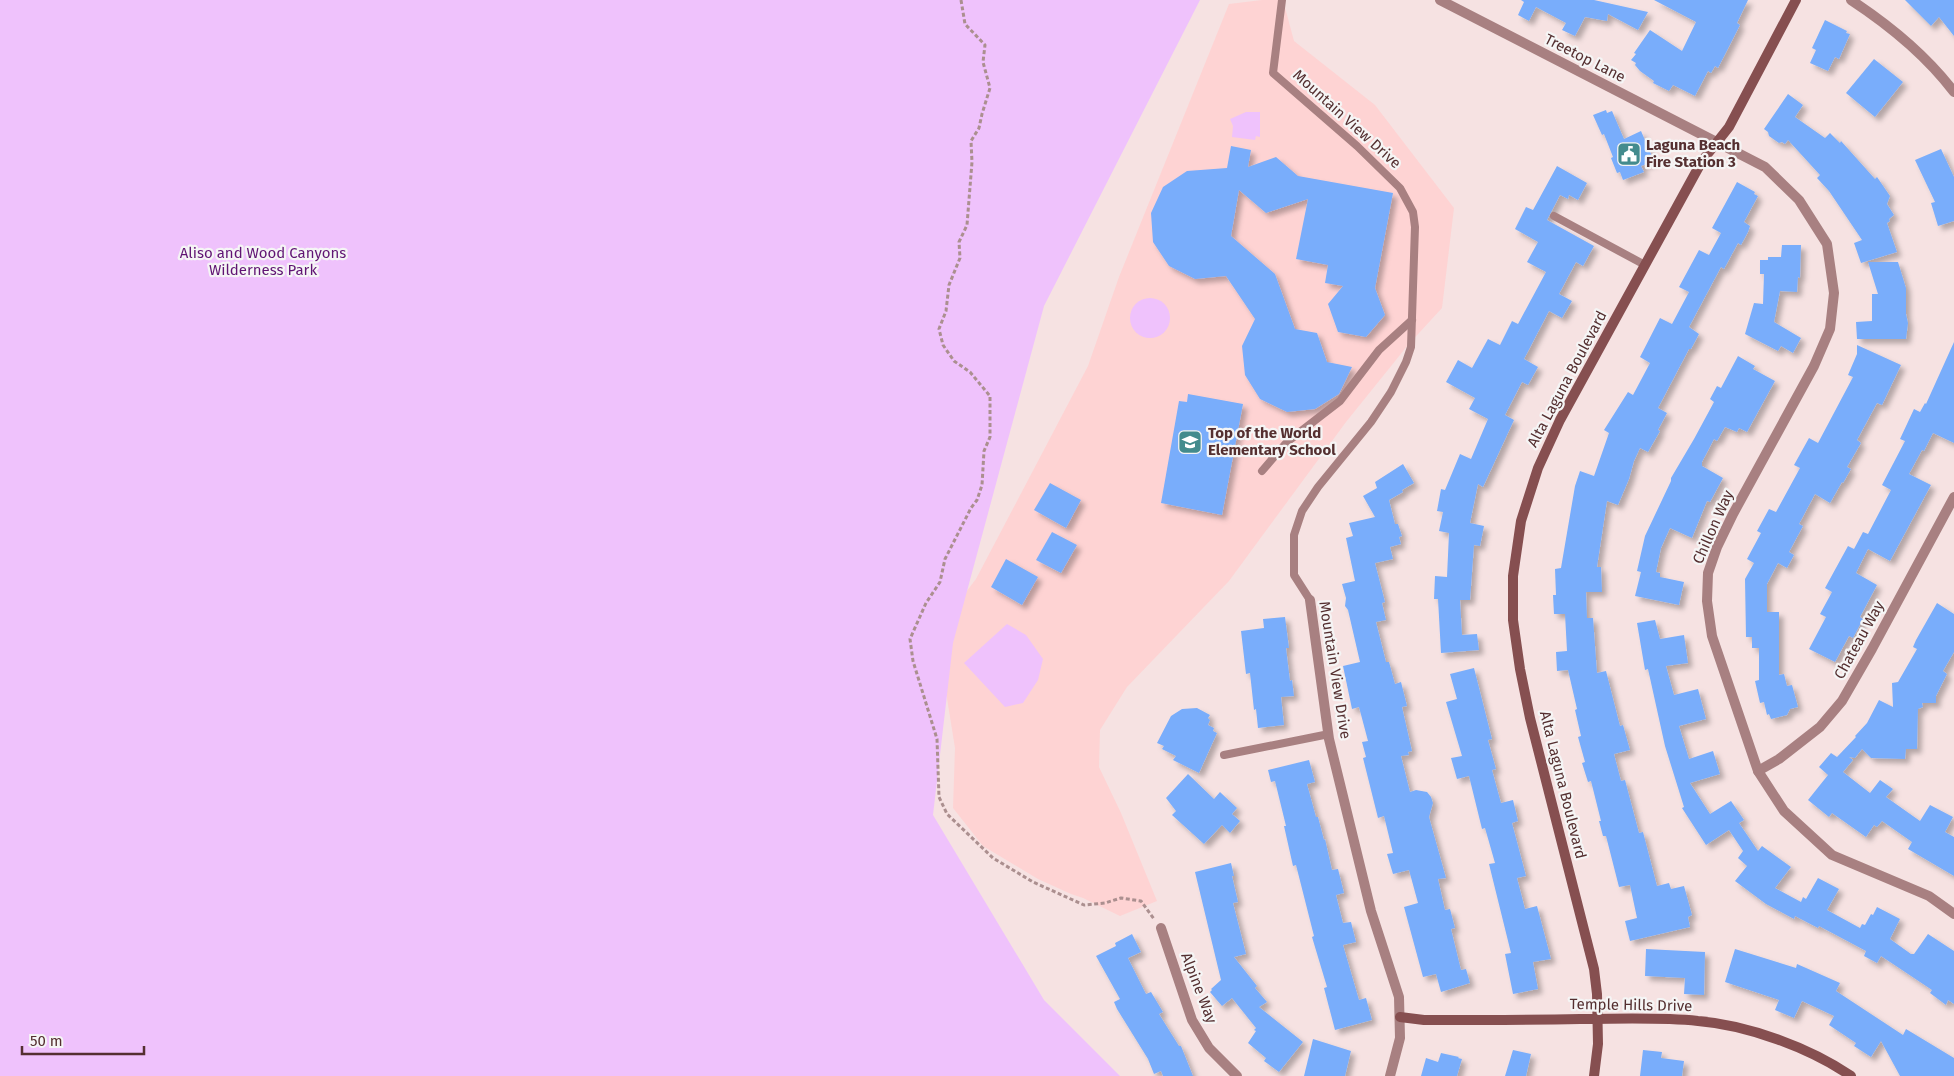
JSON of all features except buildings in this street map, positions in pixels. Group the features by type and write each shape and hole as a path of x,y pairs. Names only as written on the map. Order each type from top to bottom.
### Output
{"main road":[{"name":"Alta Laguna Boulevard","path":"1594,1076 1598,1044 1598,1019 1597,994 1591,953 1530,718 1513,620 1513,576 1521,522 1538,468 1560,420 1702,161 1729,127 1796,0"},
{"name":"Temple Hills Drive","path":"1400,1016 1424,1020 1634,1018 1700,1021 1739,1028 1778,1040 1816,1056 1851,1076"}],"street":[{"name":"Treetop Lane","path":"1440,0 1716,143"},
{"path":"1851,0 1876,17 1914,48 1954,92"},
{"name":"Chillon Way","path":"1716,143 1765,167 1799,200 1827,244 1834,293 1830,329 1814,366 1717,547 1708,573 1707,601 1712,636 1758,771 1784,811 1832,855 1929,896 1954,914"},
{"name":"Chateau Way","path":"1758,771 1779,759 1820,727 1842,701 1954,497"},
{"name":"Mountain View Drive","path":"1310,600 1329,734 1371,911 1399,996 1400,1038 1390,1076"},
{"name":"Alpine Way","path":"1161,928 1192,1020 1208,1048 1237,1076"}],"lane":[{"name":"Mountain View Drive","path":"1282,0 1272,73 1358,146 1400,188 1413,212 1415,228 1411,347 1406,362 1391,392 1371,422 1318,487 1302,511 1294,535 1294,575 1310,600"},
{"path":"1554,216 1645,264"},
{"path":"1262,471 1287,442 1340,401 1379,350 1412,320"},
{"path":"1224,755 1329,734"}],"path":[{"path":"960,0 965,24 985,45 983,62 990,88 979,128 972,141 967,225 959,242 960,258 950,285 946,311 939,329 943,345 954,361 970,372 990,396 990,437 984,451 982,485 977,500 971,508 945,560 940,582 926,603 910,639 913,661 936,739 939,797 947,814 992,858 1034,882 1084,905 1105,903 1121,898 1141,901 1161,928"}],"shaded area":[{"name":"Top of the World Elementary School","path":"1262,0 1283,0 1294,41 1375,105 1454,208 1442,308 1408,345 1346,422 1229,581 1127,687 1100,730 1099,767 1121,813 1157,901 1120,916 1038,879 983,846 953,808 955,748 945,686 947,617 976,579 1088,366 1119,277 1229,4"}],"green space":[{"name":"Aliso and Wood Canyons Wilderness Park","path":"0,0 1200,0 1044,306 953,643 933,815 1044,1000 1120,1076 0,1076"},
{"path":"1246,112 1260,112 1260,137 1256,136 1255,140 1232,137 1233,126 1230,119"},
{"path":"1150,298 1164,304 1170,318 1164,332 1150,338 1136,332 1130,318 1136,304"},
{"path":"1007,624 1026,635 1043,659 1038,680 1023,703 1005,707 964,663"}],"place":[{"name":"Laguna Beach Fire Station 3","path":"1629,154"},
{"name":"Top of the World Elementary School","path":"1190,442"}]}
